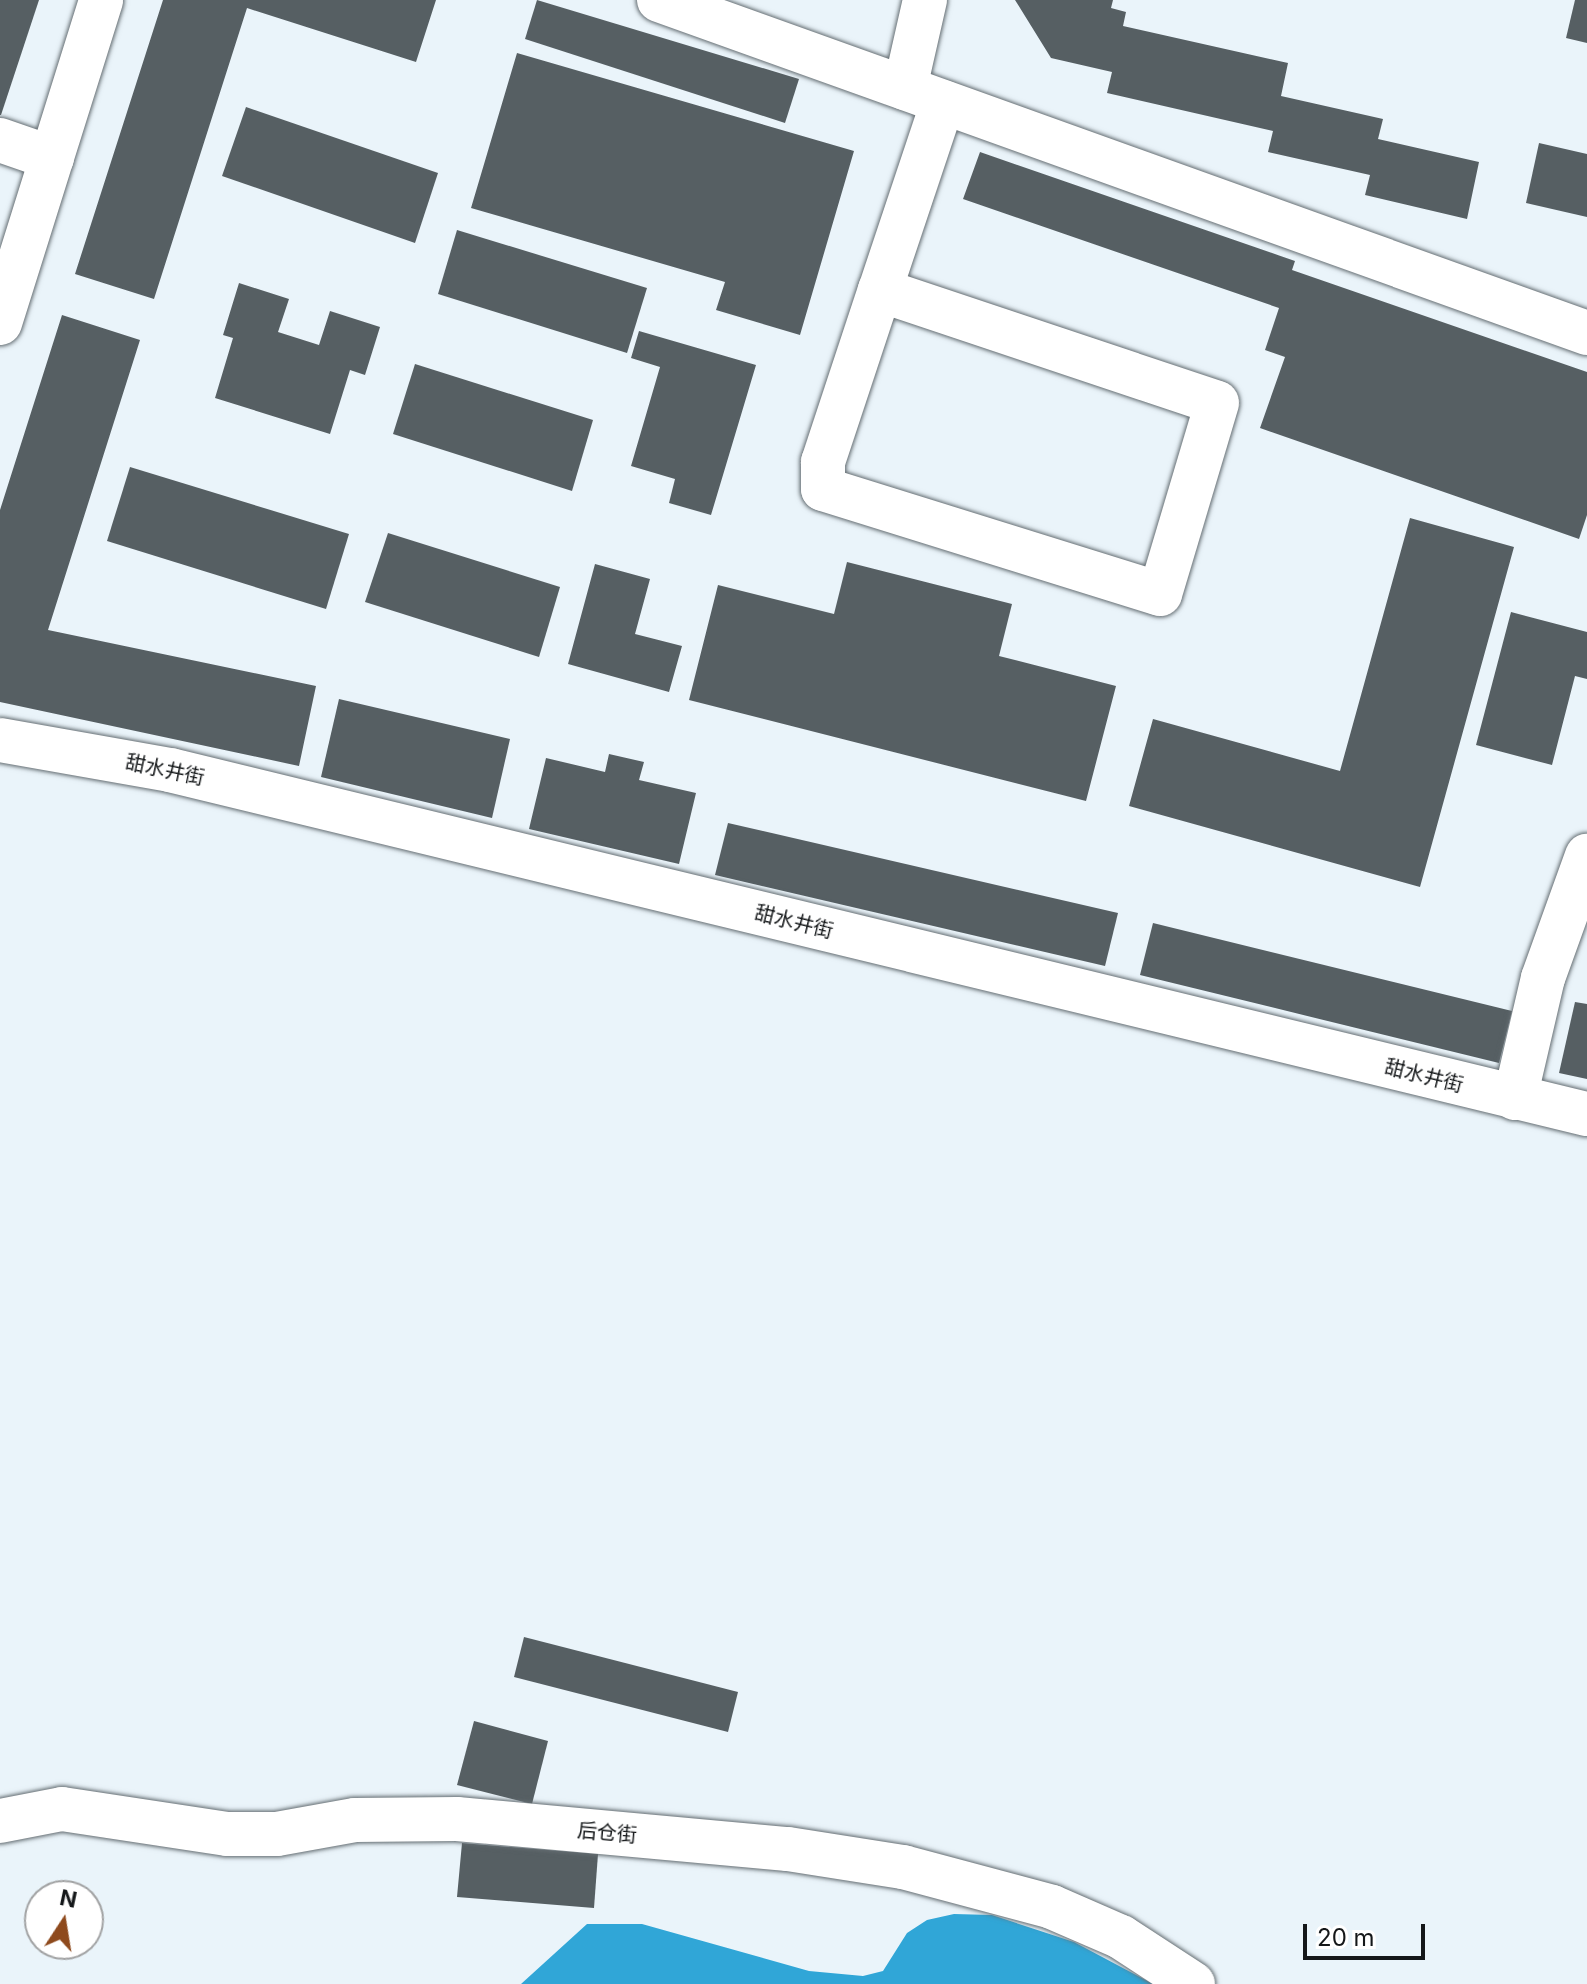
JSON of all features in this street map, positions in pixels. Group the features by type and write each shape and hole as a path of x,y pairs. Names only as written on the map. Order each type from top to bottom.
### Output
{"street":[{"path":"0,323 101,0"},
{"path":"659,0 1587,333"},
{"path":"880,290 1217,403 1160,594 823,489 823,462 880,290 924,95 925,0"},
{"path":"0,140 52,158"},
{"name":"甜水井街","path":"0,740 170,770 1587,1114"},
{"path":"1515,1098 1543,978 1587,856"},
{"name":"后仓街","path":"0,1821 62,1809 227,1834 277,1834 355,1820 457,1819 788,1849 903,1867 1052,1907 1121,1937 1193,1984"}],"water":[{"path":"954,1914 992,1915 1074,1942 1153,1984 521,1984 587,1924 642,1924 809,1971 863,1976 883,1971 907,1933 927,1920"}],"building":[{"path":"0,0 39,0 1,115 0,115"},
{"path":"163,0 436,0 416,62 247,8 154,299 75,274"},
{"path":"537,0 799,79 785,123 525,39"},
{"path":"1015,0 1113,0 1111,8 1126,12 1123,26 1288,63 1281,96 1383,119 1378,139 1479,162 1467,219 1365,195 1370,175 1268,152 1273,131 1107,93 1112,72 1051,58"},
{"path":"1575,0 1587,0 1587,43 1566,38"},
{"path":"517,53 854,151 800,335 716,310 725,282 471,208"},
{"path":"246,107 438,173 415,243 222,176"},
{"path":"1539,143 1587,154 1587,217 1526,203"},
{"path":"980,152 1295,261 1292,270 1587,372 1587,515 1579,539 1260,428 1285,357 1265,350 1279,308 963,199"},
{"path":"457,230 647,288 627,353 438,294"},
{"path":"239,283 289,299 278,332 319,345 330,311 380,327 365,375 350,370 330,434 215,398 233,338 223,335"},
{"path":"62,315 140,340 48,630 316,686 299,766 0,702 0,510"},
{"path":"639,331 756,365 711,515 669,503 675,479 631,466 660,367 631,358"},
{"path":"415,364 593,420 572,491 393,434"},
{"path":"130,467 349,534 326,609 107,541"},
{"path":"1410,518 1514,547 1420,887 1129,806 1153,719 1340,771"},
{"path":"388,533 560,587 539,657 365,602"},
{"path":"847,562 1012,604 999,656 1116,686 1086,801 689,700 718,585 834,614"},
{"path":"595,564 650,579 635,634 682,646 669,692 568,664"},
{"path":"1511,612 1587,632 1587,679 1575,676 1552,765 1476,745"},
{"path":"339,699 510,739 492,818 321,777"},
{"path":"609,754 644,762 639,780 696,793 679,864 529,829 546,758 605,772"},
{"path":"728,823 1118,913 1105,966 715,875"},
{"path":"1153,923 1512,1011 1499,1063 1140,975"},
{"path":"1575,1002 1587,1004 1587,1079 1559,1073"},
{"path":"524,1637 738,1692 728,1732 514,1677"},
{"path":"474,1721 548,1741 532,1804 457,1785"},
{"path":"462,1843 598,1854 594,1908 457,1897"}]}
